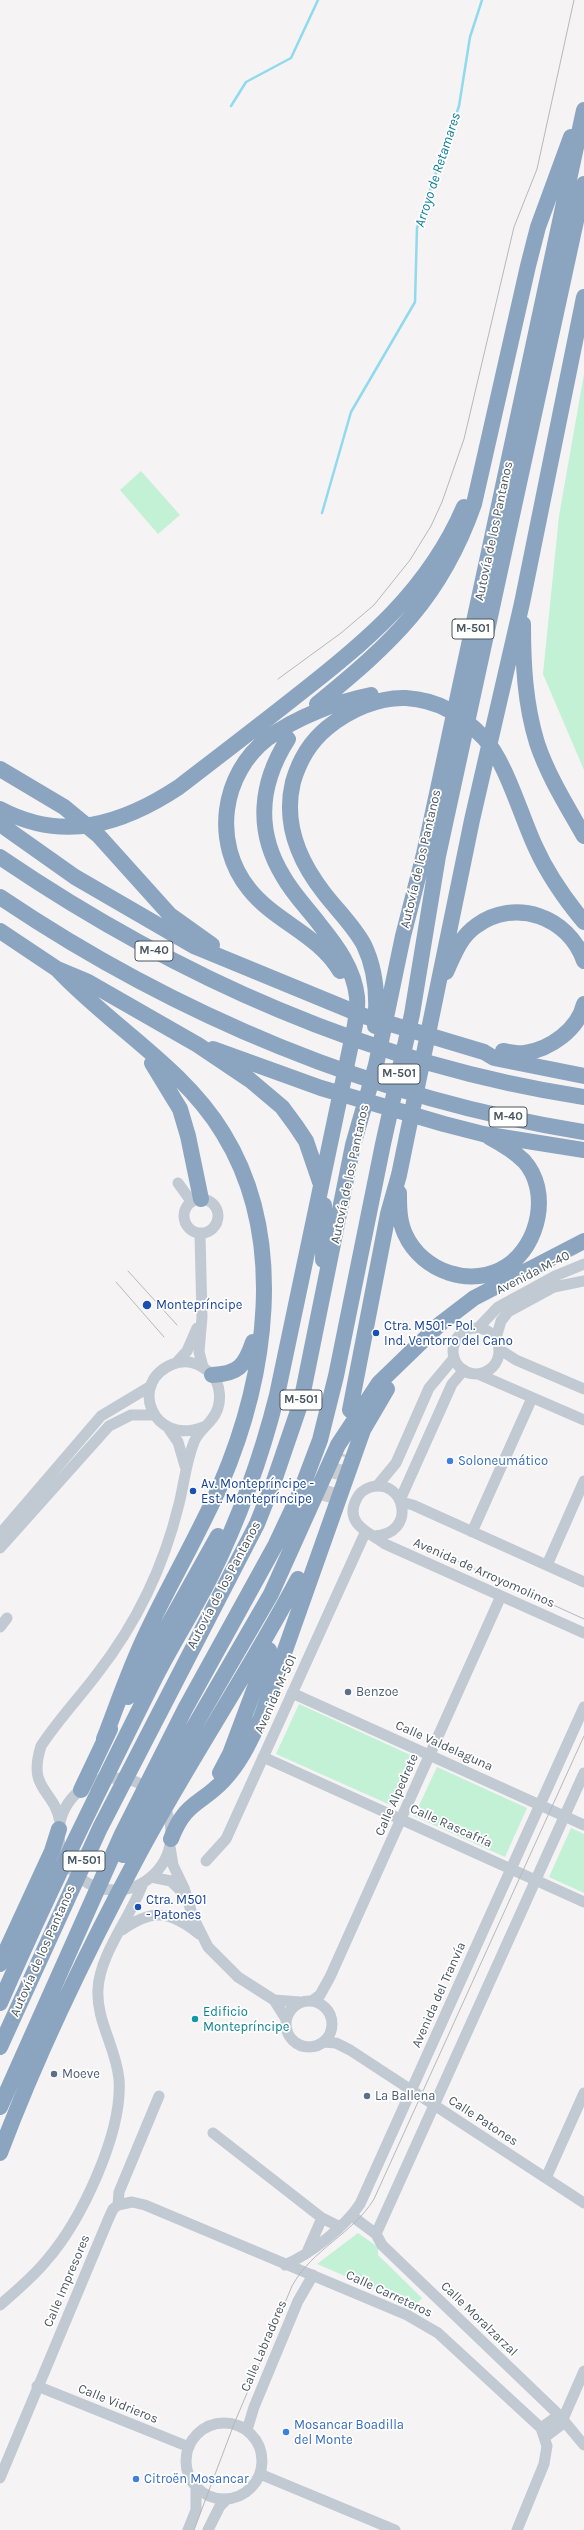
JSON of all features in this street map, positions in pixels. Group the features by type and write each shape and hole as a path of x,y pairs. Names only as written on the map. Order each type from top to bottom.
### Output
{"highway":[{"path":"317,704 384,648 436,585 463,535 474,504 538,227 577,119 584,109"},
{"name":"Autovía de los Pantanos","path":"0,2047 100,1828 257,1524 301,1402 320,1317 353,1146 376,1065 403,936 424,854 584,109"},
{"name":"Autovía de los Pantanos","path":"0,2107 122,1834 185,1709 276,1544 300,1493 320,1440 336,1376 383,1144 412,1014 438,856 584,184"},
{"path":"204,1796 230,1754 260,1672 298,1579 338,1445 356,1408 388,1214 399,1175 472,820 522,603 584,297"},
{"path":"0,810 40,823 77,827 106,824 136,813 179,787 367,640 400,607 443,549 485,458"},
{"path":"522,603 525,689 538,743 554,783 584,836"},
{"path":"347,1059 351,1017 348,991 341,972 332,958 317,943 264,905 249,890 238,874 228,849 225,826 226,807 231,789 247,760 267,739 300,720 342,702 383,693 401,698 421,699 441,705 464,718 486,740 512,791 535,846 561,892 584,922"},
{"path":"353,1146 370,1064 377,1008 375,977 363,943 309,872 299,853 290,813 291,793 297,769 307,750 321,733 338,719 361,707 401,698"},
{"path":"0,2003 84,1819 157,1674 209,1578 251,1484 277,1395 355,1025 357,997 350,973 337,946 283,878 271,853 264,821 265,797 269,776 288,738"},
{"path":"0,769 64,807 98,834 170,915 247,968"},
{"path":"0,824 75,877 165,930 314,998 414,1033 464,1048 484,1052 494,1058 584,1076"},
{"name":"M-40","path":"0,857 64,900 157,953 232,990 319,1026 438,1065 508,1082 584,1097"},
{"name":"M-40","path":"0,897 48,930 143,984 217,1020 312,1060 432,1098 501,1116 584,1132"},
{"path":"437,989 459,944 475,926 495,915 516,912 533,914 551,920 567,932 579,948 584,961"},
{"path":"0,931 57,969 88,982 198,1045 250,1080 282,1106 306,1141 324,1195 324,1252 319,1288 320,1317"},
{"path":"57,969 79,992 201,1101 223,1132 242,1169 260,1224 265,1265 264,1310 255,1370 242,1425 221,1484 144,1638 104,1739 80,1791"},
{"path":"484,1052 496,1050 523,1053 542,1049 561,1038 574,1024 584,1004"},
{"path":"198,1045 226,1052 288,1076 359,1100 444,1124 483,1134 584,1150"},
{"path":"141,1046 180,1109 188,1136 196,1200"},
{"path":"399,1175 400,1217 405,1234 419,1255 430,1264 450,1274 471,1277 490,1274 501,1269 519,1256 529,1242 538,1222 539,1204 536,1183 525,1162 510,1149 483,1134"},
{"path":"356,1408 379,1383 440,1324 474,1298 584,1241"},
{"path":"208,1371 225,1374 237,1370 247,1358 264,1310"},
{"path":"170,1836 178,1821 189,1807 222,1782 241,1759 261,1718 363,1430 376,1406 420,1344"},
{"path":"104,1739 238,1501 251,1484"},
{"path":"83,1919 95,1905 187,1739 271,1594 321,1498"},
{"path":"0,2153 33,2070 62,2008 140,1852 264,1644 298,1579"},
{"path":"0,1964 52,1851 60,1830"}],"street":[{"path":"178,1183 196,1200 210,1201 216,1208 218,1217 216,1225 209,1231 200,1234 192,1231 184,1219 184,1213 196,1200"},
{"path":"188,1898 171,1881 163,1877 147,1880 128,1889 112,1890 96,1887 82,1880 71,1869 63,1855 59,1813 41,1787 36,1774 37,1760 41,1746 119,1644 141,1606 168,1545 194,1441 203,1427 212,1419 218,1408 220,1397 218,1385 208,1371 199,1352 202,1317 200,1234"},
{"name":"Avenida M-40","path":"479,1328 498,1307 555,1276 584,1264"},
{"name":"Avenida M-40","path":"498,1344 501,1321 508,1312 554,1286 584,1281"},
{"path":"177,1362 187,1351 202,1317"},
{"path":"584,1389 516,1360 498,1344 489,1331 479,1328 468,1329 458,1336 453,1347 454,1358 464,1370 478,1374 584,1420"},
{"path":"478,1374 489,1370 497,1361 498,1344"},
{"path":"376,1486 396,1463 429,1388 454,1358"},
{"path":"186,1471 178,1442 169,1429 154,1415 149,1396 151,1386 158,1374 167,1366 177,1362 195,1363 208,1371"},
{"path":"464,1370 452,1384 401,1501 403,1513 400,1523 393,1531 384,1535 369,1534 357,1526 353,1516 353,1505 358,1495 366,1488 376,1486 391,1489 401,1501 584,1582"},
{"path":"0,1534 101,1416 151,1386"},
{"path":"472,1532 532,1398"},
{"path":"0,1548 109,1426 131,1414 154,1415"},
{"path":"169,1429 180,1432 192,1431 203,1427"},
{"path":"547,1565 584,1481"},
{"name":"Avenida de Arroyomolinos","path":"369,1534 385,1544 584,1633"},
{"name":"Avenida M-501","path":"206,1861 226,1839 292,1693 369,1534"},
{"name":"Calle Alpedrete","path":"312,2001 320,1995 330,1977 501,1596"},
{"path":"0,1627 7,1618"},
{"name":"Calle Valdelaguna","path":"292,1693 584,1825"},
{"name":"Avenida del Tranvía","path":"284,2265 307,2253 352,2216 411,2090 584,1707"},
{"name":"Calle Rascafría","path":"263,1757 584,1902"},
{"path":"376,2234 584,1773"},
{"path":"48,1798 80,1791 106,1778 123,1778 140,1783 154,1793 165,1807 173,1865 188,1898 201,1935 218,1958 238,1977 274,2000 286,2020 289,2035 294,2041 308,2047 323,2042 328,2036 332,2021 326,2008 312,2001 300,2002 274,2000"},
{"path":"60,1830 80,1791"},
{"path":"0,2305 46,2262 64,2238 77,2216 107,2149 116,2121 119,2079 114,2054 98,2008 98,1987 105,1962 120,1931 147,1880 166,1858 170,1836"},
{"path":"120,1931 137,1919 154,1914 176,1918 201,1935"},
{"path":"286,2020 294,2006 300,2002"},
{"name":"Calle Patones","path":"323,2042 336,2043 350,2050 584,2204"},
{"path":"546,2178 584,2093"},
{"name":"Calle Impresores","path":"0,2478 108,2220 118,2205 119,2192 159,2096"},
{"path":"213,2133 322,2218 340,2227"},
{"name":"Calle Carreteros","path":"118,2205 132,2202 145,2205 284,2265 407,2315 438,2333 543,2432"},
{"name":"Calle Moralzarzal","path":"352,2216 376,2234 382,2245 562,2418 584,2445"},
{"path":"307,2253 322,2218"},
{"name":"Calle Labradores","path":"247,2430 254,2407 298,2301 313,2276"},
{"path":"517,2530 544,2464 547,2446 543,2432 562,2418 584,2371"},
{"name":"Calle Vidrieros","path":"38,2386 189,2447"},
{"path":"220,2423 234,2424 247,2430 258,2442 262,2458 260,2474 252,2487 241,2495 227,2499 208,2495 196,2487 189,2475 186,2461 189,2447 196,2436 207,2427 220,2423"},
{"path":"260,2474 379,2527 395,2530"},
{"path":"188,2530 196,2510 196,2487"},
{"path":"208,2530 220,2506 227,2499"}],"green space":[{"path":"584,374 584,770 543,674 559,516"},
{"path":"141,471 180,515 158,534 120,490"},
{"path":"299,1704 417,1758 395,1807 276,1754"},
{"path":"437,1767 527,1808 505,1857 414,1816"},
{"path":"571,1828 584,1834 584,1893 549,1877"},
{"path":"358,2233 378,2247 378,2255 422,2298 415,2306 317,2264"}],"waterway":[{"path":"231,106 246,82 291,58 318,0"},
{"name":"Arroyo de Retamares","path":"322,513 351,412 415,302 417,228 459,106 470,37 482,0"}],"tunnel":[{"path":"327,1502 339,1453"}],"tram line":[{"path":"278,679 341,633 374,605 410,560 431,526 442,502 464,439 514,227 537,169 574,0"},
{"path":"128,1271 177,1325"},
{"path":"116,1282 164,1337"},
{"path":"446,1556 584,1619"},
{"path":"194,2530 234,2424 292,2286 300,2273 310,2262 355,2222 374,2199 584,1736"}],"place":[{"name":"Montepríncipe","path":"147,1305"},
{"name":"Ctra. M501 - Pol. Ind. Ventorro del Cano","path":"376,1333"},
{"name":"Soloneumático","path":"450,1461"},
{"name":"Av. Montepríncipe - Est. Montepríncipe","path":"193,1491"},
{"name":"Benzoe","path":"348,1692"},
{"name":"Ctra. M501 - Patones","path":"138,1907"},
{"name":"Edificio Montepríncipe","path":"195,2019"},
{"name":"Moeve","path":"54,2074"},
{"name":"La Ballena","path":"367,2096"},
{"name":"Mosancar Boadilla del Monte","path":"286,2432"},
{"name":"Citroën Mosancar","path":"136,2479"}]}
